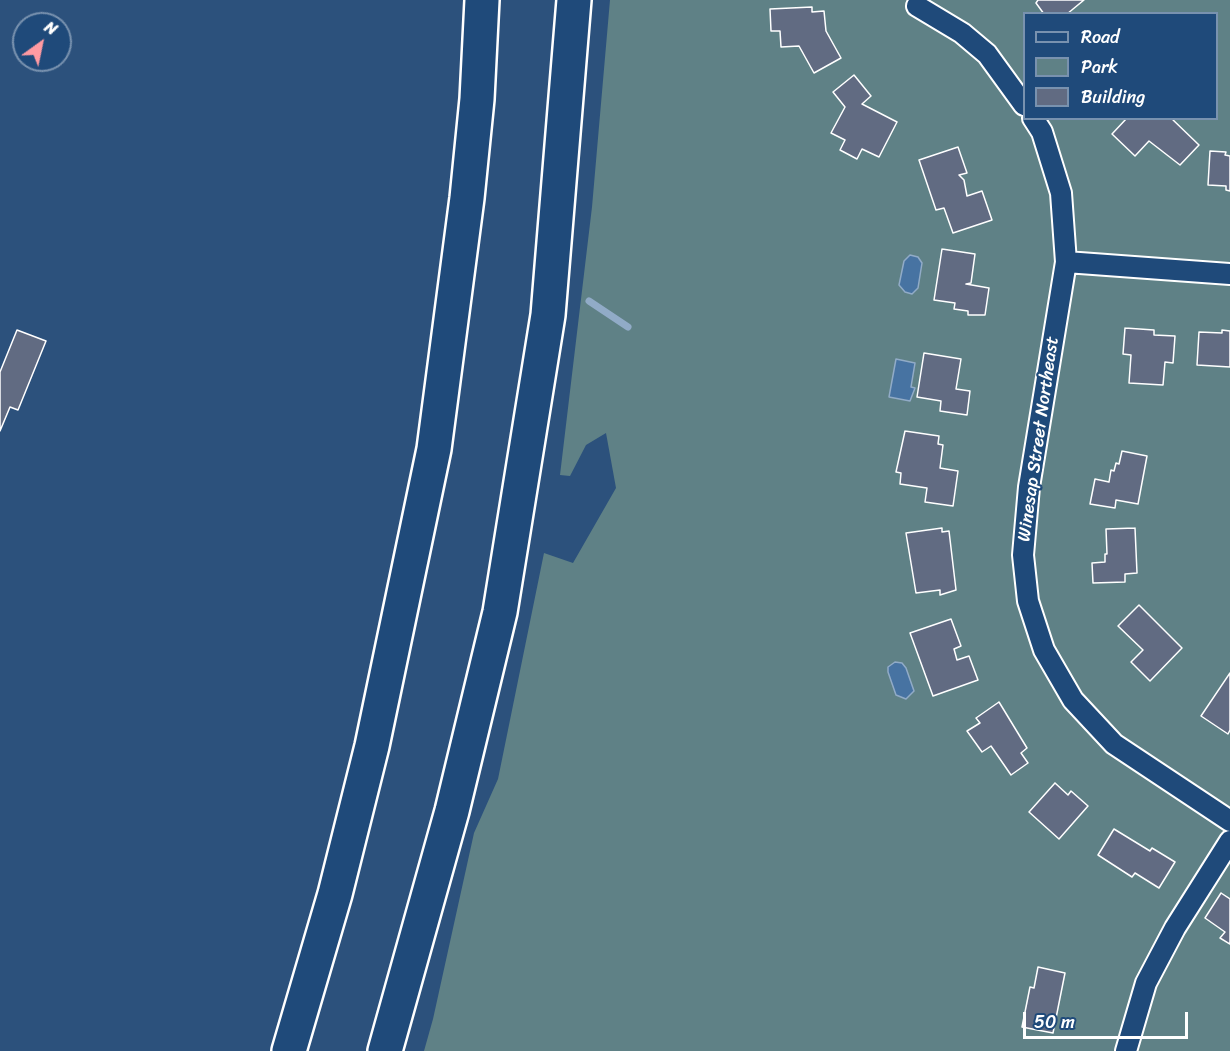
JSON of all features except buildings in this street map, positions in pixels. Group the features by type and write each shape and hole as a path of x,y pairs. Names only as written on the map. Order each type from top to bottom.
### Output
{"highway":[{"path":"289,1051 335,894 372,746 434,449 468,187 477,99 482,0"},
{"path":"385,1051 452,811 500,612 548,315 574,0"}],"street":[{"path":"917,6 962,33 987,54 1023,104"},
{"name":"Winesap Street Northeast","path":"1034,120 1042,132 1061,193 1066,262 1029,487 1023,555 1028,601 1044,650 1073,700 1114,744 1230,821"},
{"path":"1066,262 1230,274"},
{"path":"1126,1051 1146,983 1175,928 1230,841"}],"green space":[{"path":"610,0 1230,0 1230,1051 424,1051 474,833 498,779 544,553 573,563 616,488 606,433 586,445 570,476 560,475 592,207"}],"water":[{"path":"910,255 918,257 922,263 918,288 912,294 905,292 899,285 904,261"},
{"path":"896,359 915,363 911,387 915,388 910,401 889,397"},
{"path":"895,662 902,663 906,668 914,691 906,699 896,695 888,672 888,667"}],"waterway":[{"path":"589,301 628,327"}]}
